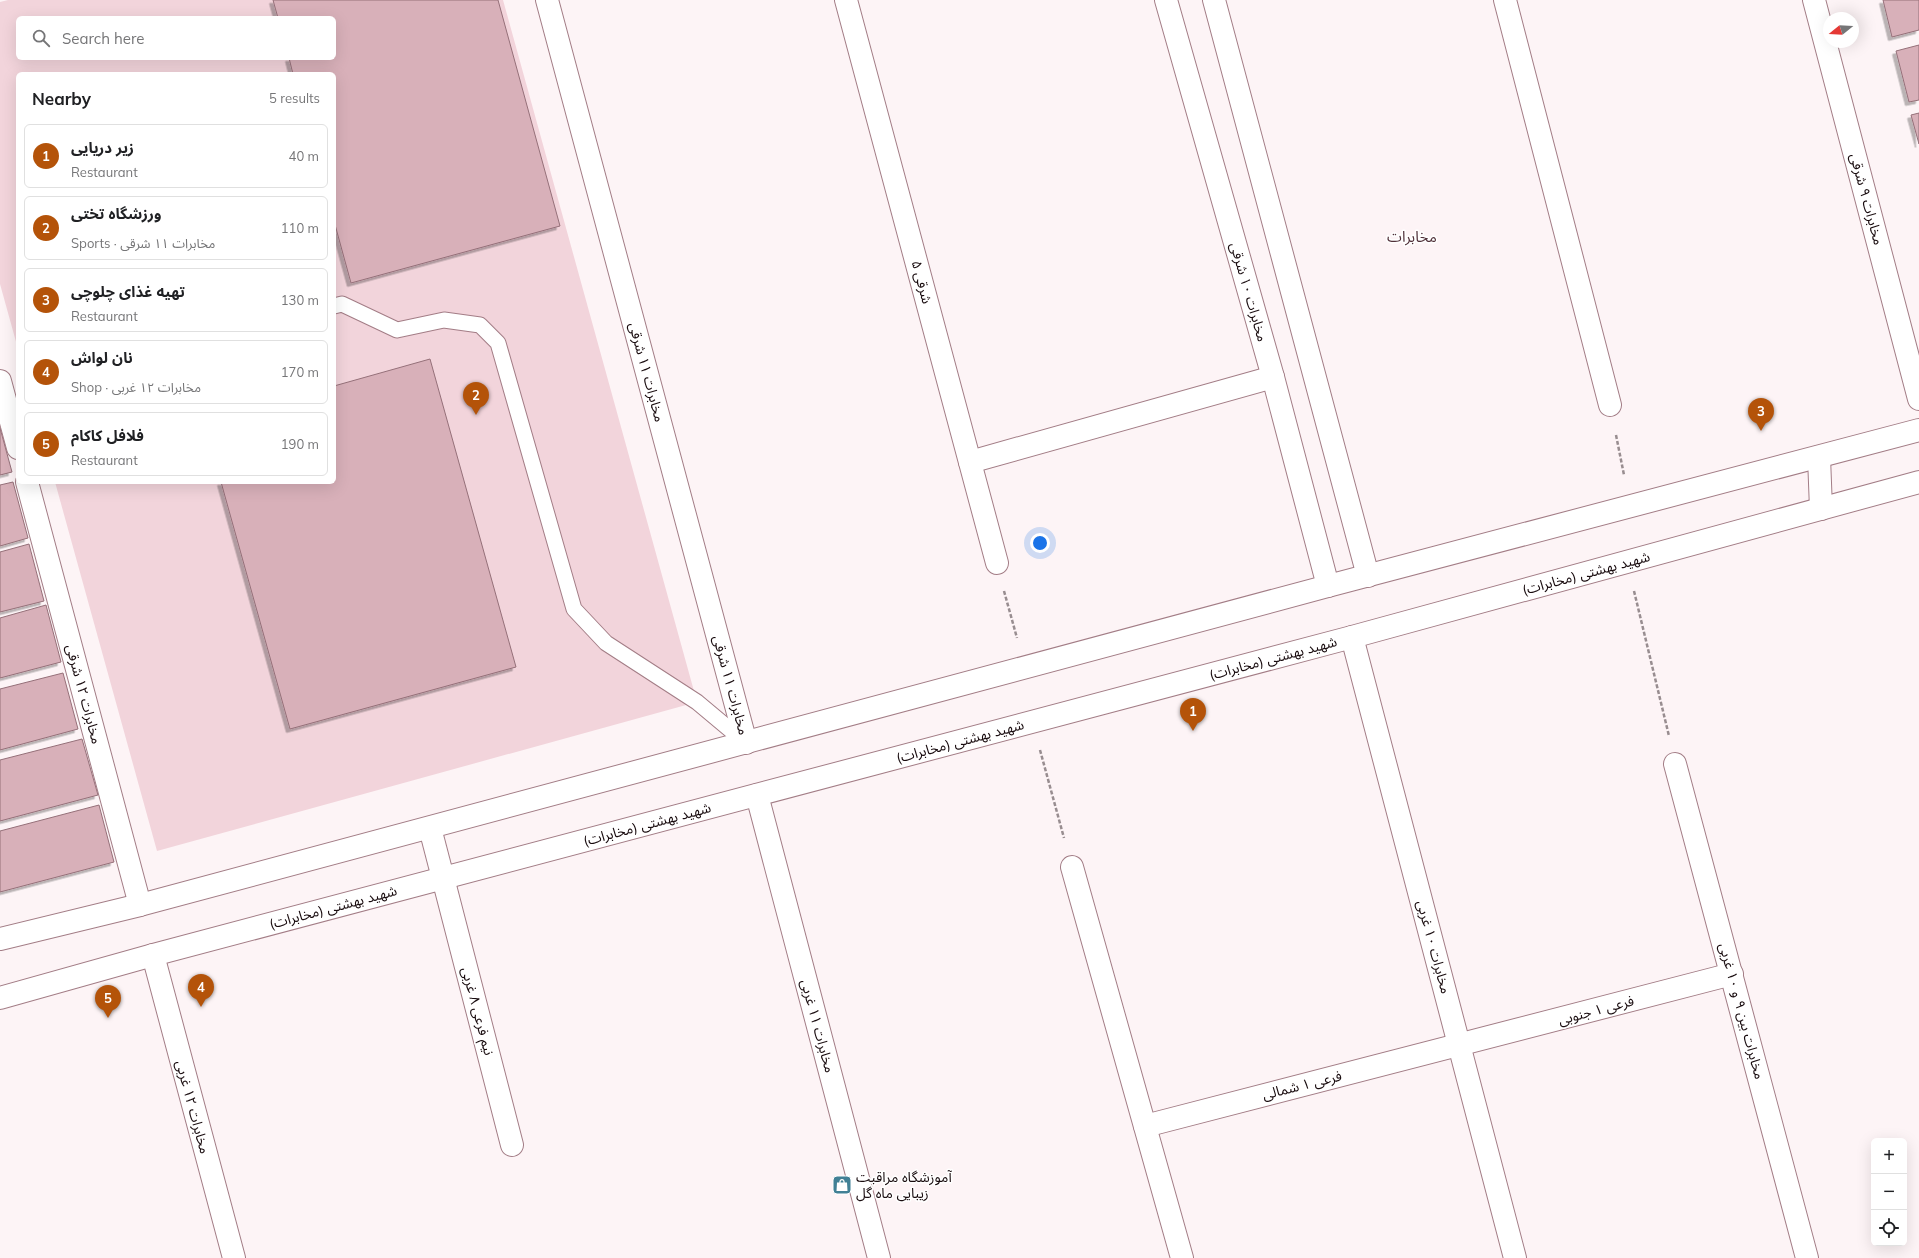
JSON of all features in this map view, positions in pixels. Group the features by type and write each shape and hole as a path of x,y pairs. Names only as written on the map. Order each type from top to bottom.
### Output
{"street":[{"name":"مخابرات ۱۱ شرقی","path":"547,0 746,743"},
{"name":"شرقی ۵","path":"846,0 997,563"},
{"name":"مخابرات ۱۰ شرقی","path":"1166,0 1273,377 1328,586"},
{"path":"1214,0 1368,576"},
{"path":"1505,0 1610,405"},
{"name":"مخابرات ۹ شرقی","path":"1814,0 1919,399"},
{"path":"970,462 1273,377"},
{"path":"0,381 16,441"},
{"path":"0,939 140,905 1328,586 1919,430"},
{"path":"1819,457 1821,509"},
{"name":"شهید بهشتی (مخابرات)","path":"0,998 153,955 1352,637 1919,482"},
{"name":"مخابرات ۱۲ شرقی","path":"28,484 140,905"},
{"name":"مخابرات ۱۰ غربی","path":"1352,637 1515,1258"},
{"name":"مخابرات بین ۹ و ۱۰ غربی","path":"1675,764 1807,1258"},
{"name":"مخابرات ۱۱ غربی","path":"757,795 879,1258"},
{"name":"نیم فرعی ۸ غربی","path":"430,828 512,1145"},
{"path":"1072,868 1182,1258"},
{"name":"مخابرات ۱۲ غربی","path":"153,955 234,1258"},
{"name":"فرعی ۱ جنوبی","path":"1460,1045 1732,974"},
{"name":"فرعی ۱ شمالی","path":"1145,1126 1460,1045"}],"lane":[{"path":"336,306 342,304 396,330 444,320 480,326 498,343 574,609 606,643 697,702 746,743"}],"path":[{"path":"1610,405 1630,507"},
{"path":"1627,562 1675,764"},
{"path":"997,563 1025,668"},
{"path":"1032,722 1072,868"}],"shaded area":[{"path":"8,0 503,0 697,702 157,851 56,484 336,484 336,72 16,72 16,342 0,284 0,2"}],"building":[{"path":"273,0 498,0 560,226 351,283 336,228 336,72 292,72 290,60 336,60 336,16 277,16"},
{"path":"1883,0 1919,0 1919,30 1892,37"},
{"path":"1919,45 1919,100 1909,102 1896,51"},
{"path":"1919,113 1919,144 1911,115"},
{"path":"430,359 516,667 290,729 222,484 336,484 336,385"},
{"path":"0,428 12,472 0,475"},
{"path":"13,482 28,538 0,546 0,485"},
{"path":"29,544 44,601 0,612 0,552"},
{"path":"46,605 61,662 0,678 0,618"},
{"path":"63,673 78,729 0,750 0,689"},
{"path":"82,739 98,795 0,821 0,760"},
{"path":"99,805 114,862 0,892 0,831"}],"place":[{"name":"ورزشگاه تختی","path":"476,415"},
{"name":"تهیه غذای چلوچی","path":"1761,431"},
{"name":"زیر دریایی","path":"1193,731"},
{"name":"نان لواش","path":"201,1007"},
{"name":"فلافل کاکام","path":"108,1018"},
{"name":"آموزشگاه مراقبت زیبایی ماه گل","path":"842,1185"}],"district":[{"name":"مخابرات","path":"1412,236"}]}
